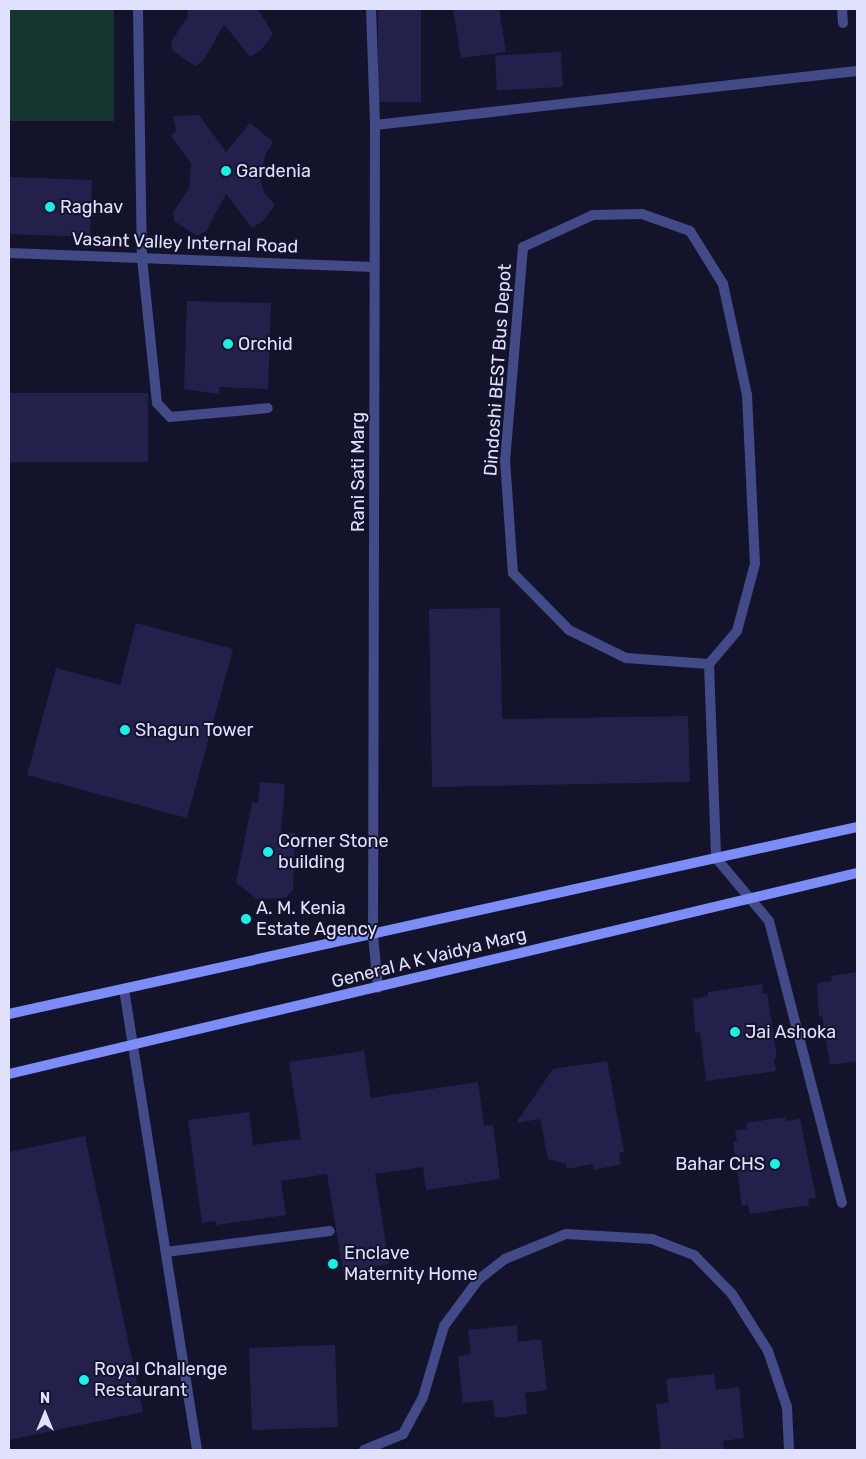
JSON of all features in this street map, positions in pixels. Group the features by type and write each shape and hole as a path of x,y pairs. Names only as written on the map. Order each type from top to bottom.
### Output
{"main road":[{"name":"General A K Vaidya Marg","path":"9,1014 857,827"},
{"name":"General A K Vaidya Marg","path":"9,1074 134,1046 857,873"}],"street":[{"path":"138,9 142,258 157,403 170,417 268,408"},
{"name":"Rani Sati Marg","path":"371,9 375,125 373,935 378,988"},
{"path":"842,9 843,23"},
{"path":"375,125 857,71"},
{"name":"Dindoshi BEST Bus Depot","path":"642,214 690,231 723,284 747,395 755,564 737,631 709,664 626,658 569,630 513,573 505,460 523,247 593,215 642,214"},
{"name":"Vasant Valley Internal Road","path":"9,253 374,267"},
{"path":"709,664 716,858 769,921 842,1203"},
{"path":"124,989 197,1450"},
{"path":"166,1252 330,1231"},
{"path":"364,1450 403,1434 423,1397 444,1326 478,1280 505,1259 566,1234 652,1239 694,1256 732,1294 768,1351 787,1407 789,1450"}],"green space":[{"path":"9,9 114,9 114,121 9,121"}],"building":[{"path":"188,9 258,9 273,34 261,50 250,57 224,24 204,60 195,66 172,50 171,42 187,18"},
{"path":"378,9 421,9 421,102 378,102"},
{"path":"453,9 499,9 506,52 461,58"},
{"path":"561,52 563,87 497,90 495,55"},
{"name":"Gardenia","path":"199,115 226,152 250,123 273,142 265,156 260,179 264,192 275,205 263,221 252,228 226,194 206,231 197,236 174,221 173,212 189,189 191,163 171,136 176,131 173,116"},
{"name":"Raghav","path":"9,177 92,180 90,237 9,234"},
{"name":"Orchid","path":"187,301 271,303 268,389 219,387 219,394 184,389"},
{"path":"9,393 148,393 148,462 9,462"},
{"path":"500,608 502,719 688,716 690,782 432,787 429,609"},
{"name":"Shagun Tower","path":"136,623 233,649 187,818 27,775 56,668 120,685"},
{"name":"Corner Stone building","path":"260,782 285,784 281,832 295,833 293,890 285,898 257,899 236,883 252,803 258,803"},
{"path":"857,972 857,1061 830,1065 822,1016 819,1017 817,983 832,981 831,976"},
{"name":"Jai Ashoka","path":"762,984 763,994 767,993 777,1058 774,1059 776,1071 706,1081 700,1032 695,1033 693,999 708,996 708,992"},
{"path":"364,1051 371,1098 478,1082 484,1126 493,1125 500,1179 426,1190 423,1167 375,1174 389,1264 343,1272 327,1174 281,1181 286,1215 216,1225 216,1221 202,1223 188,1120 249,1112 253,1145 301,1139 289,1062"},
{"path":"607,1061 624,1152 619,1153 621,1164 594,1170 592,1164 567,1169 566,1164 548,1159 540,1119 516,1123 553,1069"},
{"name":"Bahar CHS","path":"785,1117 785,1121 800,1119 816,1198 808,1199 809,1205 750,1214 748,1204 742,1206 733,1142 737,1141 735,1131 747,1129 746,1123"},
{"path":"85,1136 143,1412 9,1440 9,1152"},
{"path":"517,1325 518,1342 541,1339 547,1390 525,1393 527,1414 495,1418 493,1400 463,1403 458,1356 471,1354 468,1330"},
{"path":"335,1345 338,1427 252,1430 249,1348"},
{"path":"714,1374 716,1390 739,1387 744,1438 723,1441 724,1450 661,1450 656,1404 669,1403 666,1379"}],"place":[{"name":"Gardenia","path":"226,171"},
{"name":"Raghav","path":"50,207"},
{"name":"Orchid","path":"228,344"},
{"name":"Shagun Tower","path":"125,730"},
{"name":"Corner Stone building","path":"268,852"},
{"name":"A. M. Kenia Estate Agency","path":"246,919"},
{"name":"Jai Ashoka","path":"735,1032"},
{"name":"Bahar CHS","path":"775,1164"},
{"name":"Enclave Maternity Home","path":"333,1264"},
{"name":"Royal Challenge Restaurant","path":"84,1380"}]}
